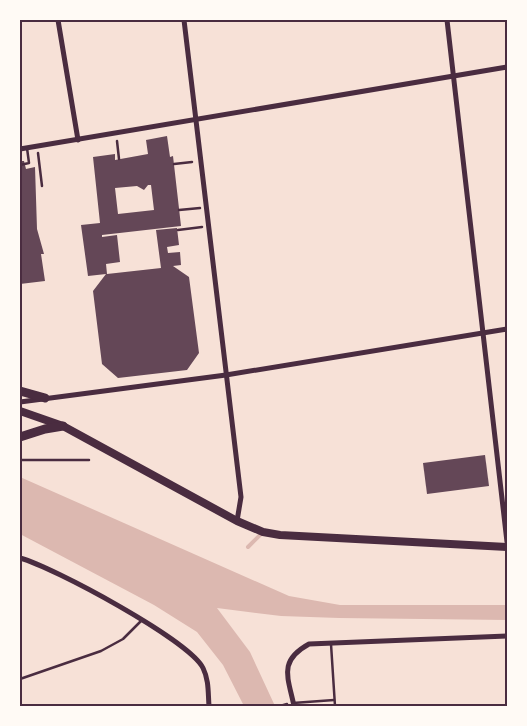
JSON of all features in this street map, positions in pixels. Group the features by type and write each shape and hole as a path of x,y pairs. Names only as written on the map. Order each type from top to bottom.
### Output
{"main road":[{"path":"20,391 45,398"},
{"path":"20,411 63,426 238,521 263,532 280,535 507,547"},
{"path":"20,437 45,429 63,426"}],"street":[{"path":"58,20 78,140"},
{"path":"184,20 241,497 238,521"},
{"path":"447,20 507,542"},
{"path":"20,149 507,67"},
{"path":"20,402 226,375 507,328"},
{"path":"20,558 57,572 142,620 182,648 203,667 208,682 209,706"},
{"path":"293,704 288,683 288,664 295,652 309,644 507,636"}],"lane":[{"path":"20,165 29,163 27,148"},
{"path":"20,678 101,651 123,638 142,620"},
{"path":"331,642 335,706"},
{"path":"293,704 334,700"}],"path":[{"path":"116,133 119,159"},
{"path":"37,146 42,186"},
{"path":"174,164 201,161"},
{"path":"179,210 206,207"},
{"path":"178,230 208,226"},
{"path":"20,460 89,460"}],"shaded area":[{"path":"20,477 289,596 340,605 507,605 507,620 281,616 217,608 250,652 275,706 244,706 223,665 197,632 154,605 20,534"}],"building":[{"path":"167,136 170,157 173,156 181,226 102,235 102,237 117,235 120,262 106,264 107,274 161,268 156,230 177,228 179,245 167,247 168,253 180,252 181,265 173,266 189,277 199,353 187,370 118,378 102,364 93,291 106,274 88,276 81,225 100,223 93,157 115,154 115,160 148,154 146,140","holes":["148,185 151,185 154,210 118,214 115,188 137,186 144,190"]},
{"path":"20,161 24,161 26,169 35,167 37,229 44,254 41,254 45,281 20,284"},
{"path":"485,455 489,486 427,494 423,463"}],"waterway":[{"path":"248,547 263,532"}]}
